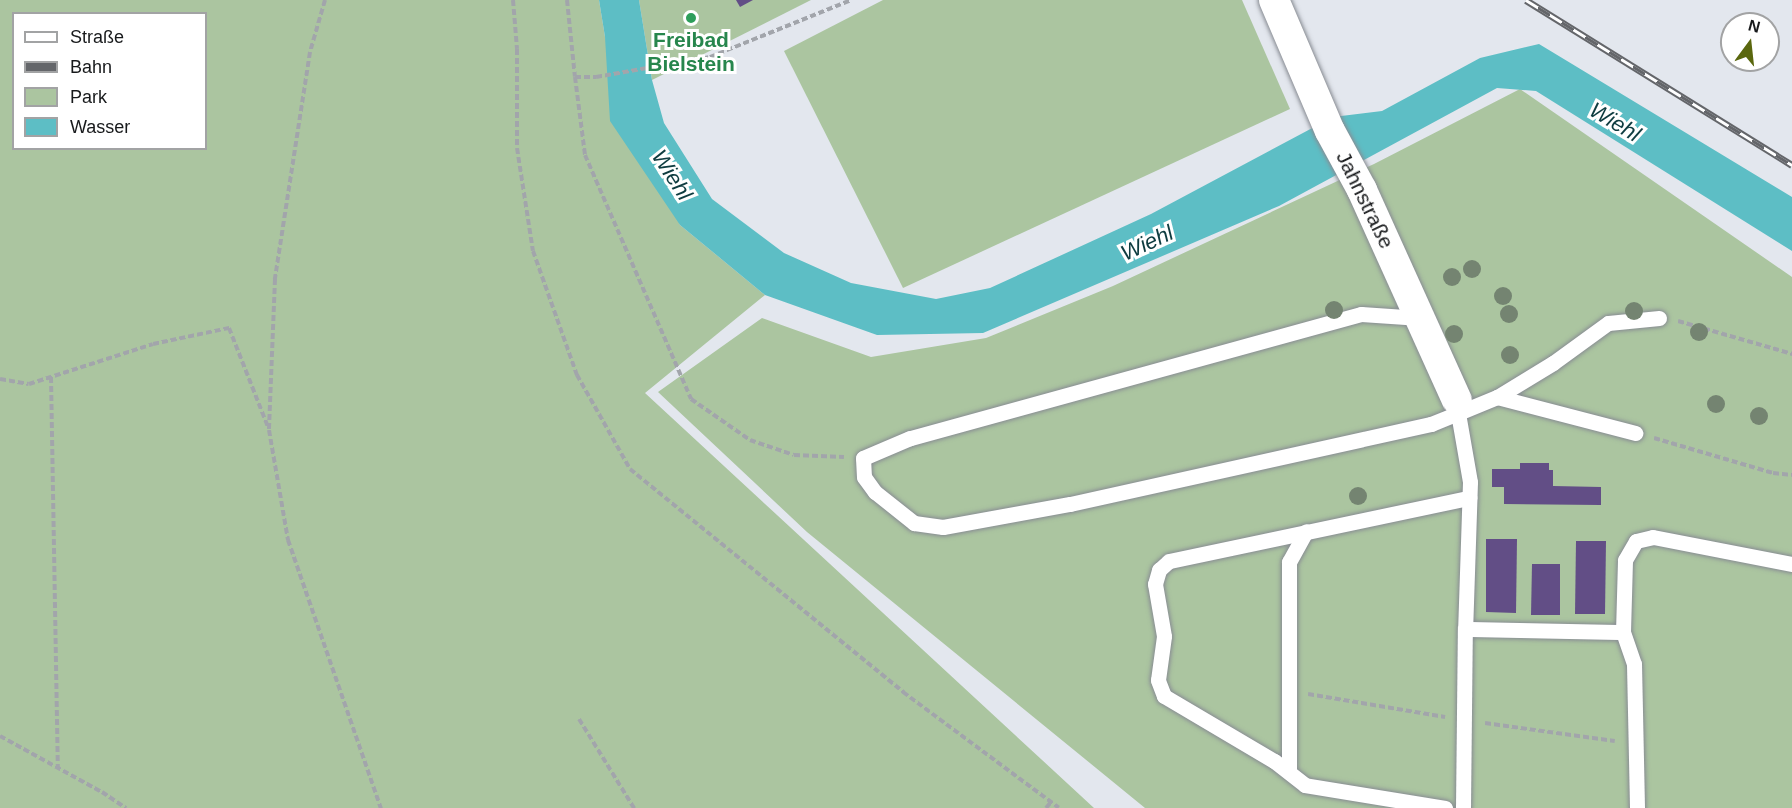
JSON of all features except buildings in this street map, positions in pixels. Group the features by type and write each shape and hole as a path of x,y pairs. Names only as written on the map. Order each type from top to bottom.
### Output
{"street":[{"name":"Jahnstraße","path":"1274,0 1330,130 1362,190 1458,406"}],"lane":[{"path":"1420,318 1361,314 910,438 863,458 864,477 875,492 914,522 943,527 1070,504 1431,424 1458,406 1497,398 1553,363 1608,323 1659,318"},
{"path":"1497,398 1635,433"},
{"path":"1458,406 1470,482 1465,629 1463,808"},
{"path":"1445,808 1305,785 1289,772 1164,696 1158,680 1164,636 1155,584 1160,570 1169,561 1469,498"},
{"path":"1289,772 1289,562 1306,531"},
{"path":"1637,808 1634,664 1623,632 1625,560 1636,541 1653,537 1792,564"},
{"path":"1465,629 1623,632"}],"path":[{"path":"269,430 274,279 310,52 325,0"},
{"path":"513,0 517,49 517,148 533,251 577,375 630,469 903,692 1059,808"},
{"path":"567,0 585,155 692,399 750,440 794,455 863,458"},
{"path":"575,77 596,77 710,57 851,0"},
{"path":"1659,318 1686,321 1792,354"},
{"path":"0,379 29,384 153,344 229,328 269,430 288,540 381,808"},
{"path":"51,377 57,769"},
{"path":"1635,433 1773,473 1792,476"},
{"path":"579,719 634,808"},
{"path":"0,736 102,792 126,808"},
{"path":"1046,808 1052,802"}],"green space":[{"path":"0,0 599,0 605,37 680,225 765,295 645,393 1094,808 0,808"},
{"path":"639,0 811,0 652,80"},
{"path":"883,0 1242,0 1290,109 903,288 784,51"},
{"path":"1520,89 1792,277 1792,808 1145,808 807,532 658,392 762,318 871,357 986,338 1113,286 1374,164"}],"water":[{"name":"Wiehl","path":"599,0 639,0 652,80 664,123 712,199 784,253 851,283 936,299 990,288 1151,214 1333,117 1382,111 1480,58 1539,44 1792,197 1792,251 1536,91 1497,88 1279,206 983,333 877,335 765,295 680,225 610,121 605,37"}],"railway":[{"path":"1526,0 1792,165"}],"place":[{"name":"Freibad Bielstein","path":"691,18"}]}
